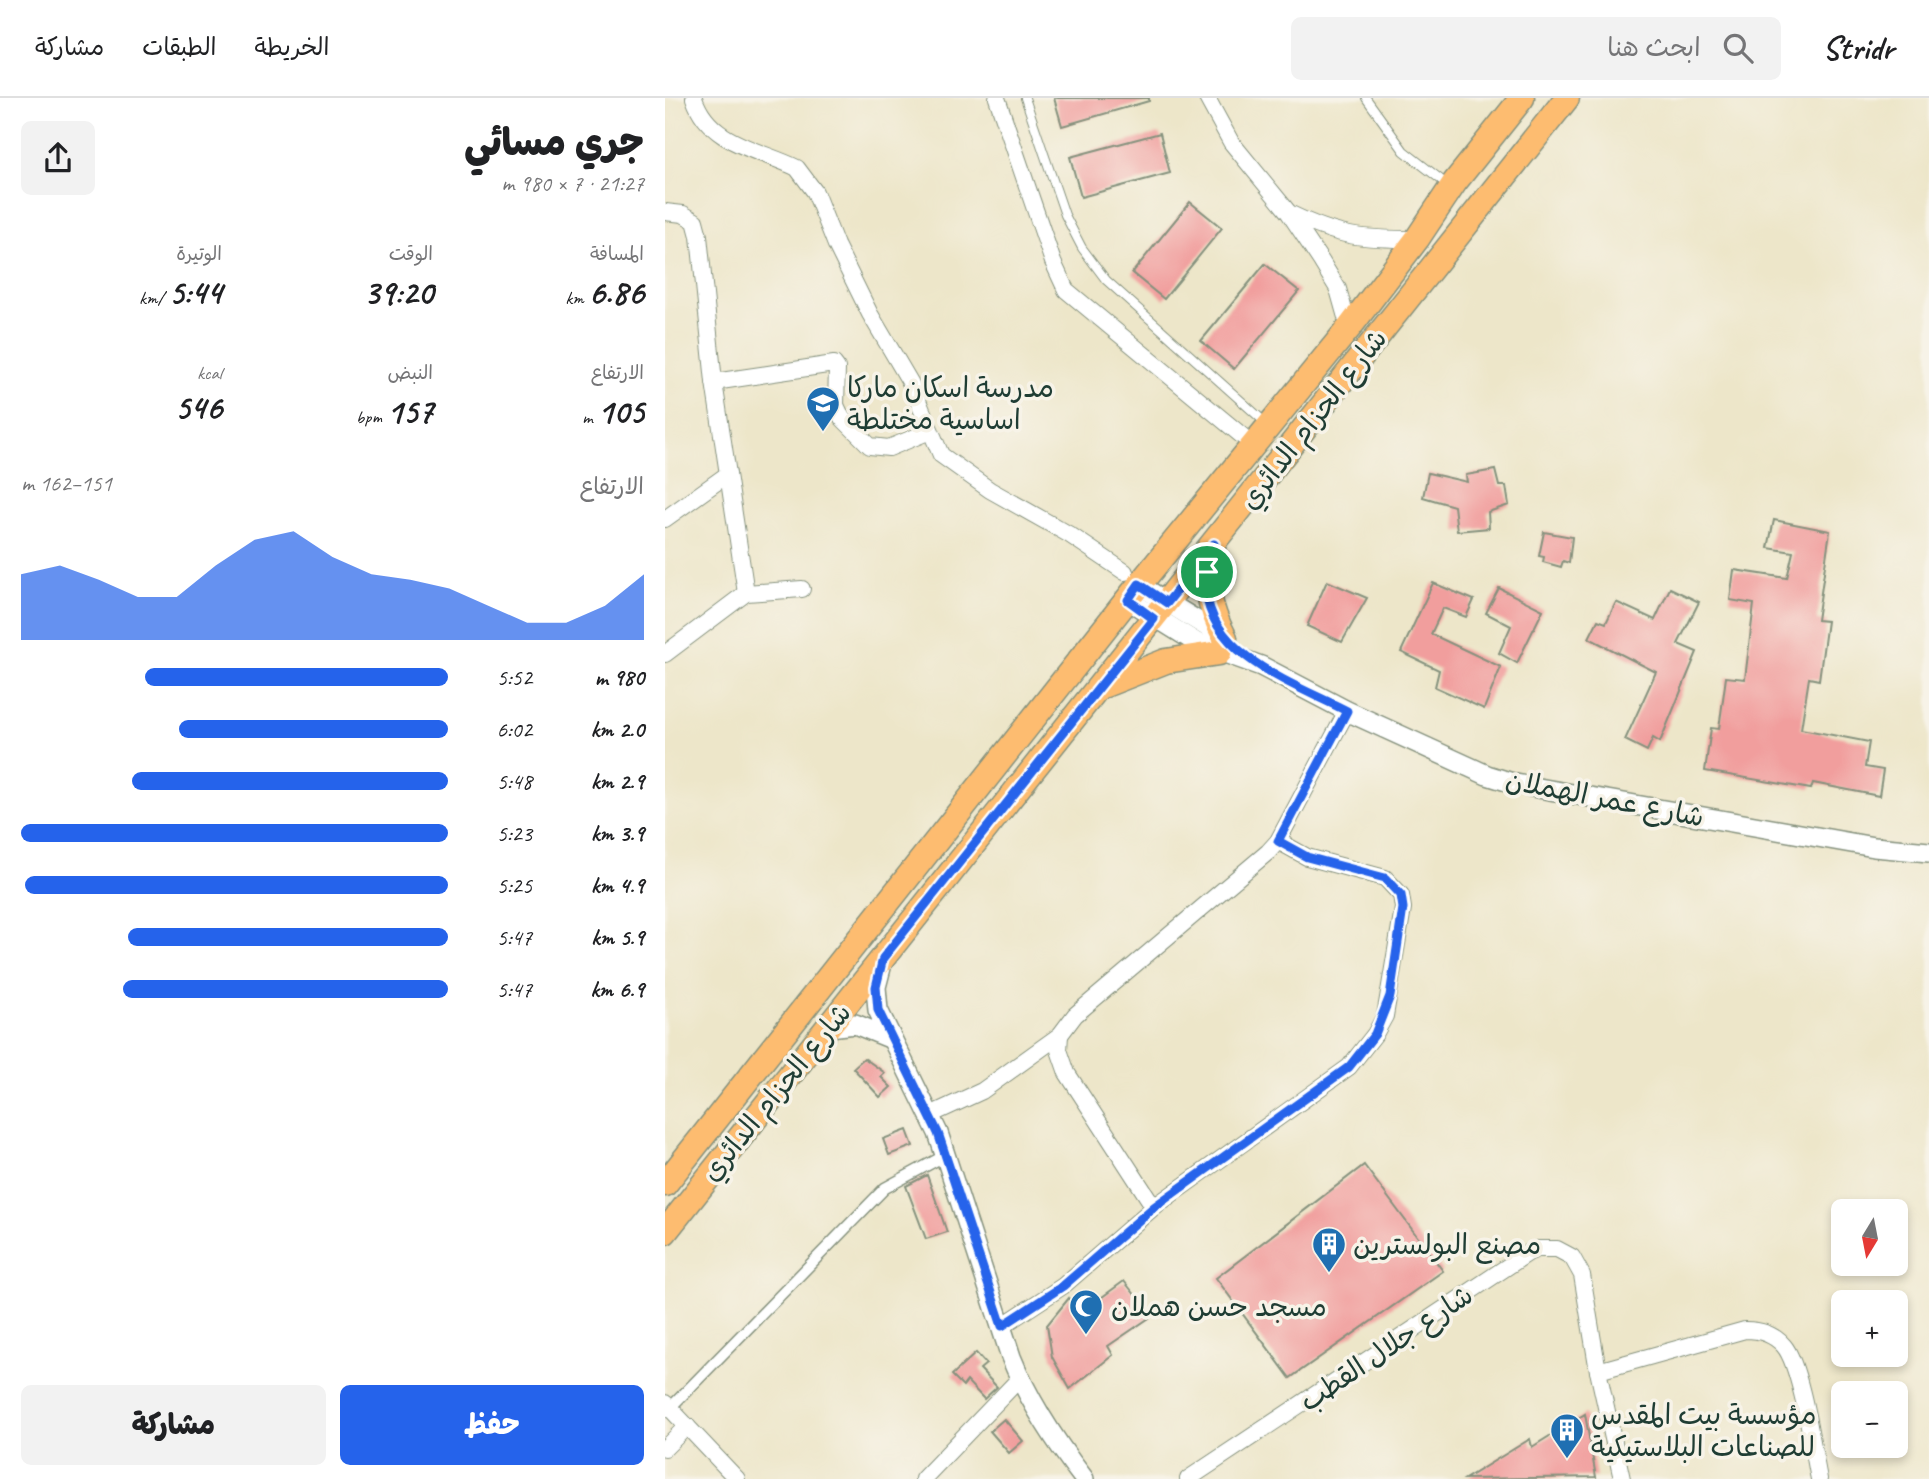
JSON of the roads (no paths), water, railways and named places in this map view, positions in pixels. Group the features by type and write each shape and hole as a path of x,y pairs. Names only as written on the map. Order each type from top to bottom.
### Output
{"main road":[{"name":"شارع الحزام الدائري","path":"665,1184 1131,586 1349,328 1417,239 1451,188 1522,98"},
{"name":"شارع الحزام الدائري","path":"665,1232 1567,98"},
{"path":"1101,686 1166,661 1222,645 1206,593 1207,572 1214,544"}],"street":[{"path":"694,98 702,118 714,131 797,168 806,178 823,208 836,245 870,314 910,382 941,455 1131,586"},
{"path":"997,98 1053,262 1066,290 1252,444"},
{"path":"1207,98 1231,142 1289,213 1338,289 1349,328"},
{"path":"665,212 683,214 695,221 714,382 746,593"},
{"path":"1289,213 1327,231 1361,239 1417,239"},
{"path":"714,382 834,364 837,368 836,405 842,418 870,446 889,448 930,431"},
{"path":"665,519 728,474"},
{"name":"شارع عمر الهملان","path":"1131,586 1161,611 1261,666 1347,711 1487,775 1527,787 1874,847 1929,852"},
{"path":"665,654 746,593 802,589"},
{"path":"930,1115 982,1091 1060,1035 1076,1015 1278,841 1347,711"},
{"path":"1002,1326 1063,1286 1154,1207 1349,1067 1375,1034 1385,1016 1403,908 1394,885 1385,878 1307,857 1278,841"},
{"path":"883,958 876,999 946,1155 1020,1378 1058,1445 1084,1479"},
{"path":"828,1027 855,1024 892,1039"},
{"path":"1060,1035 1059,1050 1066,1073 1154,1207"},
{"path":"737,1479 668,1406 885,1188 946,1155"},
{"name":"شارع جلال القطب","path":"1188,1479 1538,1249 1565,1252 1578,1264 1622,1479"},
{"path":"1598,1371 1745,1330 1760,1330 1773,1336 1792,1358 1819,1479"},
{"path":"923,1479 1020,1378"},
{"path":"665,1448 687,1426"}],"lane":[{"path":"1025,98 1065,215 1082,248 1106,281 1268,425"},
{"path":"1366,98 1404,150 1451,188"}],"place":[{"name":"مدرسة اسكان ماركا اساسية مختلطة","path":"823,433"},
{"name":"مصنع البولسترين","path":"1329,1274"},
{"name":"مسجد حسن هملان","path":"1086,1336"},
{"name":"مؤسسة بيت المقدس للصناعات البلاستيكية","path":"1567,1460"}]}
